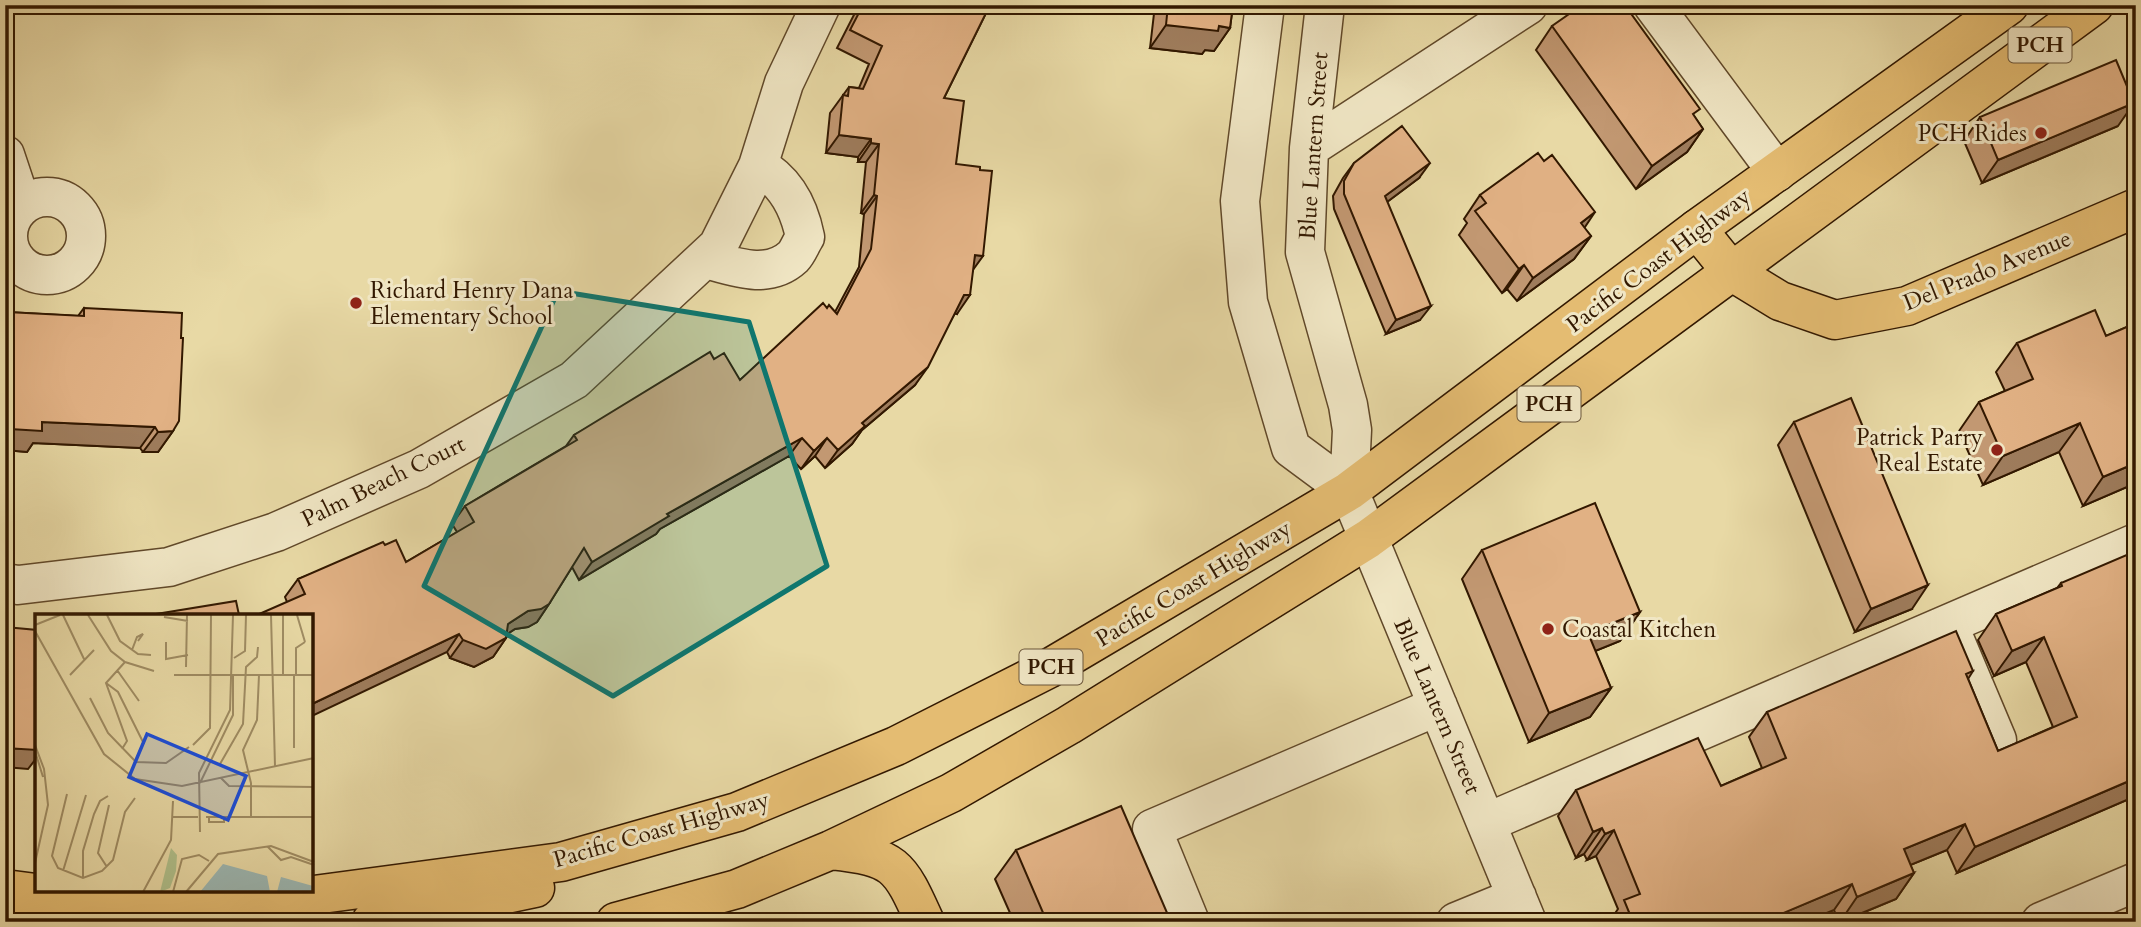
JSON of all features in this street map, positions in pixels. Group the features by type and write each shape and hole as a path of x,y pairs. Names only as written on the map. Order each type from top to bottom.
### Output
{"main road":[{"name":"Pacific Coast Highway","path":"5,889 135,906 270,901 561,862 737,812 897,746 1048,669 1349,491 1698,229 2009,5"},
{"name":"PCH","path":"616,922 737,889 831,850 951,793 1069,725 1368,539 2094,5"},
{"name":"Del Prado Avenue","path":"1698,229 1731,271 1780,301 1835,320 1907,306 2136,208"},
{"path":"371,922 530,889 699,844 780,811 897,746"},
{"path":"831,850 868,854 894,866 910,888 925,922"},
{"path":"5,918 27,922"}],"street":[{"name":"Palm Beach Court","path":"5,583 18,585 169,567 276,532 419,469 574,380 718,246 758,166 784,83 821,5"},
{"path":"1265,5 1240,201 1248,302 1291,448 1349,491"},
{"name":"Blue Lantern Street","path":"1325,5 1309,148 1305,252 1348,405 1352,430 1349,491 1522,909"},
{"path":"1309,148 1528,5"},
{"path":"1653,5 1777,172"},
{"path":"5,155 22,206"},
{"path":"706,259 740,269 769,271 794,256 805,237 800,215 789,193 771,173 758,166"},
{"path":"1486,823 2136,543"},
{"path":"1948,624 1997,740"},
{"path":"1190,922 1152,830 1438,706"},
{"path":"2050,920 2136,882"},
{"path":"1456,922 1522,909"}],"highlighted area":[{"path":"558,291 749,322 827,566 613,696 424,586"}],"building":[{"path":"863,5 990,5 944,98 964,101 956,164 992,171 983,256 975,255 970,295 964,295 928,367 862,423 865,426 838,450 827,438 814,451 802,438 667,514 669,516 592,562 584,548 549,604 541,609 528,611 508,624 506,638 486,649 463,640 459,634 313,704 313,614 259,614 305,594 298,579 383,542 385,545 396,540 406,562 474,522 465,506 577,440 574,435 710,352 714,359 724,353 740,380 823,303 827,308 829,305 837,314 871,249 877,196 874,195 879,144 871,143 871,139 839,135 843,95 848,96 849,87 863,89 882,46 850,30"},
{"path":"1168,5 1233,5 1230,28 1219,26 1218,31 1166,25"},
{"path":"1582,5 1630,5 1627,8 1700,109 1693,114 1703,129 1652,166 1552,26"},
{"path":"2116,60 2134,103 1998,160 1980,117"},
{"path":"1402,126 1430,163 1385,196 1431,306 1396,320 1344,194 1344,181 1354,163"},
{"path":"1538,153 1544,161 1552,155 1595,212 1581,223 1591,236 1533,278 1524,265 1519,269 1475,211 1486,203 1480,195"},
{"path":"84,308 182,313 179,421 173,431 158,432 155,427 42,422 42,431 10,429 11,415 7,415 11,334 5,341 5,309 7,312 84,316"},
{"path":"2095,310 2106,336 2136,323 2136,463 2103,477 2080,423 2003,456 1979,402 2033,379 2017,343"},
{"path":"1851,398 1928,585 1871,609 1794,422"},
{"path":"1595,503 1640,612 1588,633 1611,688 1549,713 1482,550"},
{"path":"2136,551 2136,778 1975,847 1965,824 1904,849 1914,873 1857,897 1852,884 1762,922 1633,922 1624,900 1640,894 1614,830 1605,834 1602,828 1593,832 1576,790 1698,738 1721,786 1786,758 1767,712 1956,631 1973,671 1966,674 1998,751 2077,717 2044,637 2012,651 1996,614"},
{"path":"236,601 239,614 156,614"},
{"path":"5,627 35,630 35,750 5,748"},
{"path":"1121,806 1171,922 1047,922 1016,850"}],"place":[{"name":"PCH Rides","path":"2041,133"},
{"name":"Richard Henry Dana Elementary School","path":"356,303"},
{"name":"Patrick Parry Real Estate","path":"1997,450"},
{"name":"Coastal Kitchen","path":"1548,629"}]}
